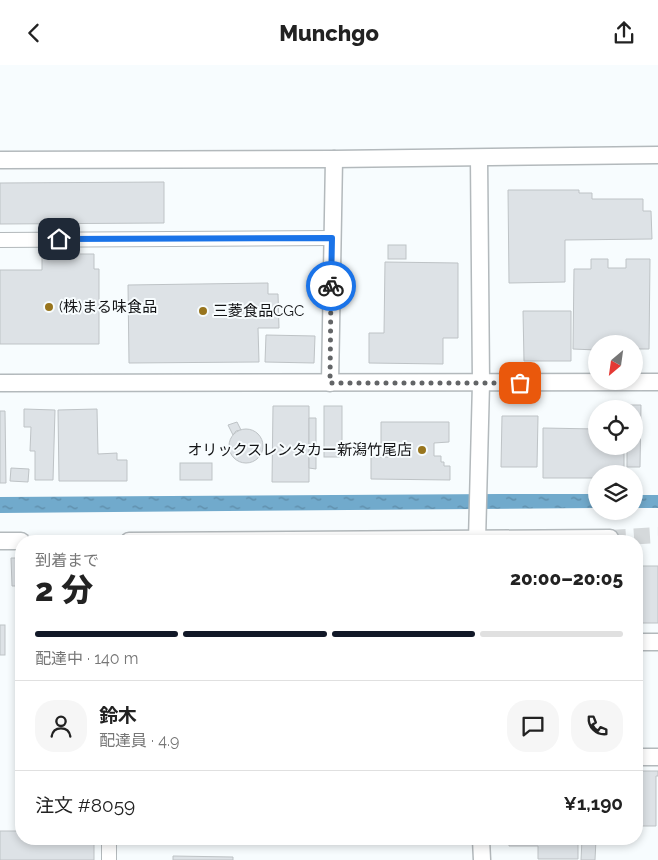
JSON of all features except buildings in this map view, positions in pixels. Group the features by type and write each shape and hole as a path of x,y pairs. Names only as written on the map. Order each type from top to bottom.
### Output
{"street":[{"path":"0,160 480,158 658,155"},
{"path":"477,535 480,383 480,158"},
{"path":"330,383 334,159"},
{"path":"0,240 332,238"},
{"path":"0,383 658,382"},
{"path":"0,541 15,541"},
{"path":"643,642 658,642"},
{"path":"643,757 658,757"},
{"path":"109,860 110,845"}],"water":[{"path":"588,494 588,508 0,513 0,497"},
{"path":"643,495 658,495 658,508 643,508"}],"tunnel":[{"path":"643,536 658,535"}],"way so far":[{"path":"331,286 330,383 520,383"}],"place":[{"name":"(株)まる味食品","path":"49,307"},
{"name":"三菱食品CGC","path":"203,311"},
{"name":"オリックスレンタカー新潟竹尾店","path":"422,450"}],"route":[{"path":"59,239 332,238 331,286"}]}
